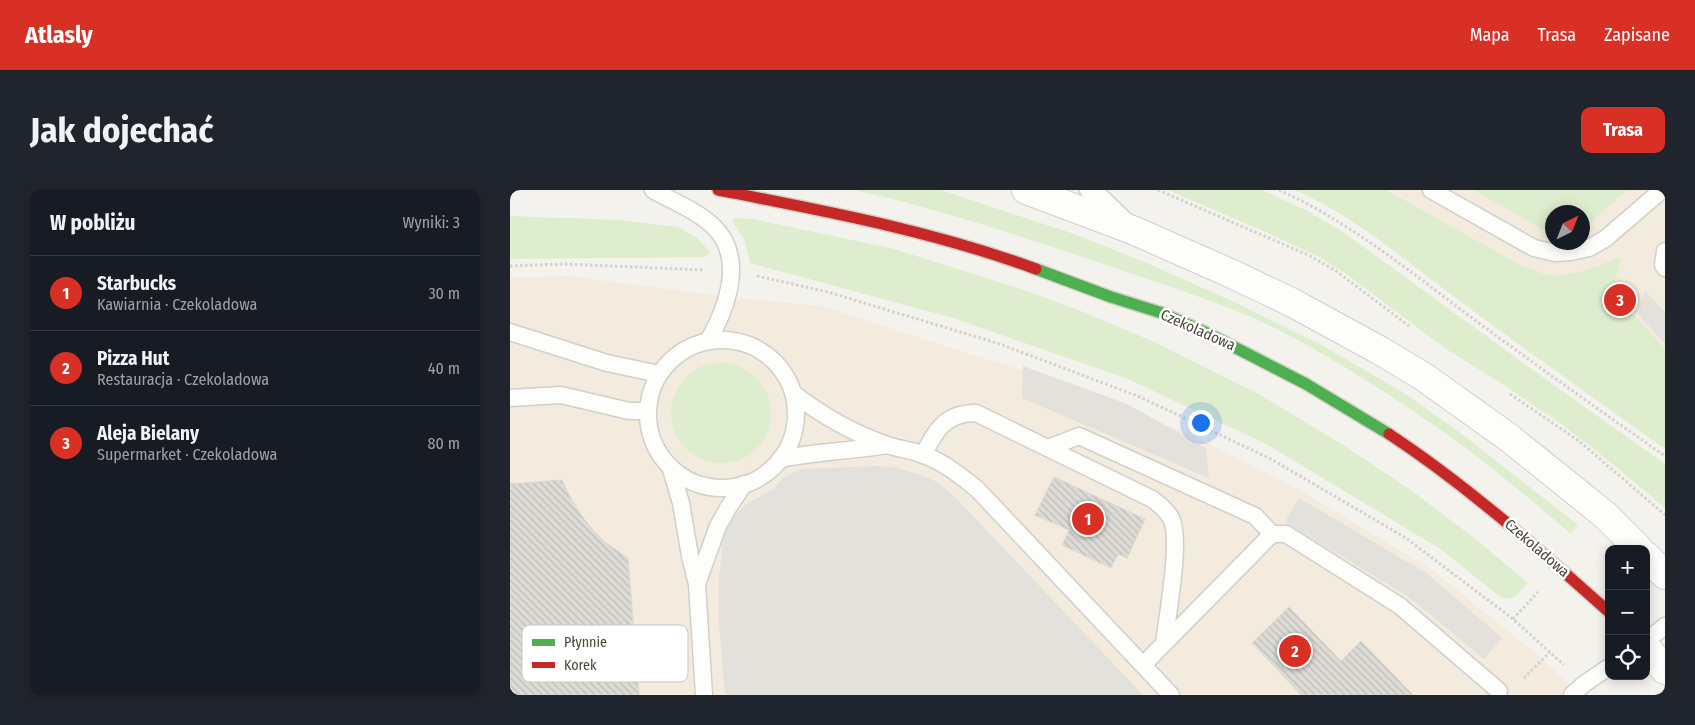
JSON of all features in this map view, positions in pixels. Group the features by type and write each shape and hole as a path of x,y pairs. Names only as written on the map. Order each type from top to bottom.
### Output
{"street":[{"name":"Czekoladowa","path":"718,190 812,207 878,222 999,255 1196,327 1309,385 1424,458 1541,551 1605,608"},
{"path":"1026,190 1135,231 1230,273 1291,302 1424,376 1558,476 1605,514 1635,545"},
{"path":"1650,560 1665,575"},
{"path":"1650,651 1665,670"}],"lane":[{"path":"652,190 698,215 713,226 723,239 729,255 731,271 729,291 718,324 708,341"},
{"path":"1088,190 1100,196 1135,231"},
{"path":"1431,190 1534,248 1555,252 1571,252 1589,248 1605,239 1662,190"},
{"path":"1665,250 1663,265 1665,268"},
{"path":"510,332 607,363 659,374"},
{"path":"730,340 751,346 770,357 784,373 793,393 796,411 789,445 770,470 744,484 712,487 682,476 670,466 657,450 650,431 648,411 650,392 659,374 672,358 689,347 708,341 730,340"},
{"path":"793,393 816,411 887,445 923,455 956,471 978,490 1171,695"},
{"path":"510,398 562,395 629,411 648,411"},
{"path":"923,455 934,434 944,423 954,416 976,413 1152,499 1163,508 1171,519 1175,530 1176,544 1164,644"},
{"path":"1048,448 1079,436 1255,516 1272,534"},
{"path":"780,459 887,445"},
{"path":"670,466 681,503 697,584 704,695"},
{"path":"697,584 718,526 744,484"},
{"path":"1143,666 1272,534 1286,534 1400,606 1499,691"},
{"path":"1650,638 1665,626"},
{"path":"1572,695 1605,670"}],"path":[{"path":"1279,190 1300,199 1341,222 1539,367 1665,456"},
{"path":"510,266 564,264 731,271 828,292 1000,344 1140,397 1271,459 1397,533 1513,619 1563,664"},
{"path":"1630,485 1665,515"},
{"path":"1513,619 1540,590"},
{"path":"1518,683 1550,652"}],"shaded area":[{"path":"1389,190 1665,190 1665,367 1634,333"},
{"path":"568,276 728,297 821,306 1011,367 1187,433 1293,486 1431,569 1532,650 1581,695 510,695 510,278"},
{"path":"1645,291 1665,312 1665,344 1638,314"},
{"path":"1023,366 1127,404 1206,448 1209,478 1022,398"},
{"path":"878,466 896,468 917,474 935,481 952,494 1143,695 725,695 719,624 719,579 723,538 730,520 745,505 775,488 783,478 801,469"},
{"path":"1299,498 1426,573 1502,638 1484,659 1409,597 1285,522"}],"green space":[{"path":"854,190 941,190 1077,235 1149,264 1232,301 1320,344 1404,393 1459,432 1578,525 1571,534 1485,463 1406,406 1352,372 1275,328 1205,299 1046,245 951,215"},
{"path":"1168,190 1262,190 1306,210 1346,234 1665,464 1665,508 1564,426 1504,385 1446,349 1349,276 1323,259"},
{"path":"1294,190 1387,190 1518,264 1544,274 1560,276 1583,271 1602,265 1617,257 1621,260 1612,291 1665,349 1665,449 1355,223"},
{"path":"1473,190 1627,190 1590,223 1590,205 1545,205 1545,229"},
{"path":"510,216 619,220 678,227 697,238 710,252 705,257 510,259"},
{"path":"734,218 753,219 894,249 1024,290 1081,311 1152,341 1257,393 1343,445 1412,491 1473,537 1528,583 1512,598 1508,599 1499,596 1442,550 1268,445 1128,379 953,318 750,263 744,239 732,221"},
{"path":"721,363 740,366 757,377 768,394 771,413 768,432 757,449 740,460 721,463 702,460 685,449 674,432 671,413 674,394 685,377 702,366"}],"building":[{"path":"1054,477 1145,519 1127,558 1118,554 1111,568 1062,545 1069,530 1035,515"},
{"path":"562,480 581,515 593,530 606,543 628,558 633,625 522,625 522,682 638,682 639,695 510,695 510,484"},
{"path":"1289,607 1341,661 1361,641 1413,695 1301,695 1252,643"}],"traffic: fast":[{"path":"1036,269 1111,297 1162,313 1207,333 1306,384 1389,434"}],"traffic: jam":[{"path":"718,190 878,223 958,244 1036,269"},
{"path":"1389,434 1475,497 1605,608"}],"place":[{"name":"Aleja Bielany","path":"1620,300"},
{"name":"Starbucks","path":"1088,519"},
{"name":"Pizza Hut","path":"1295,651"}]}
